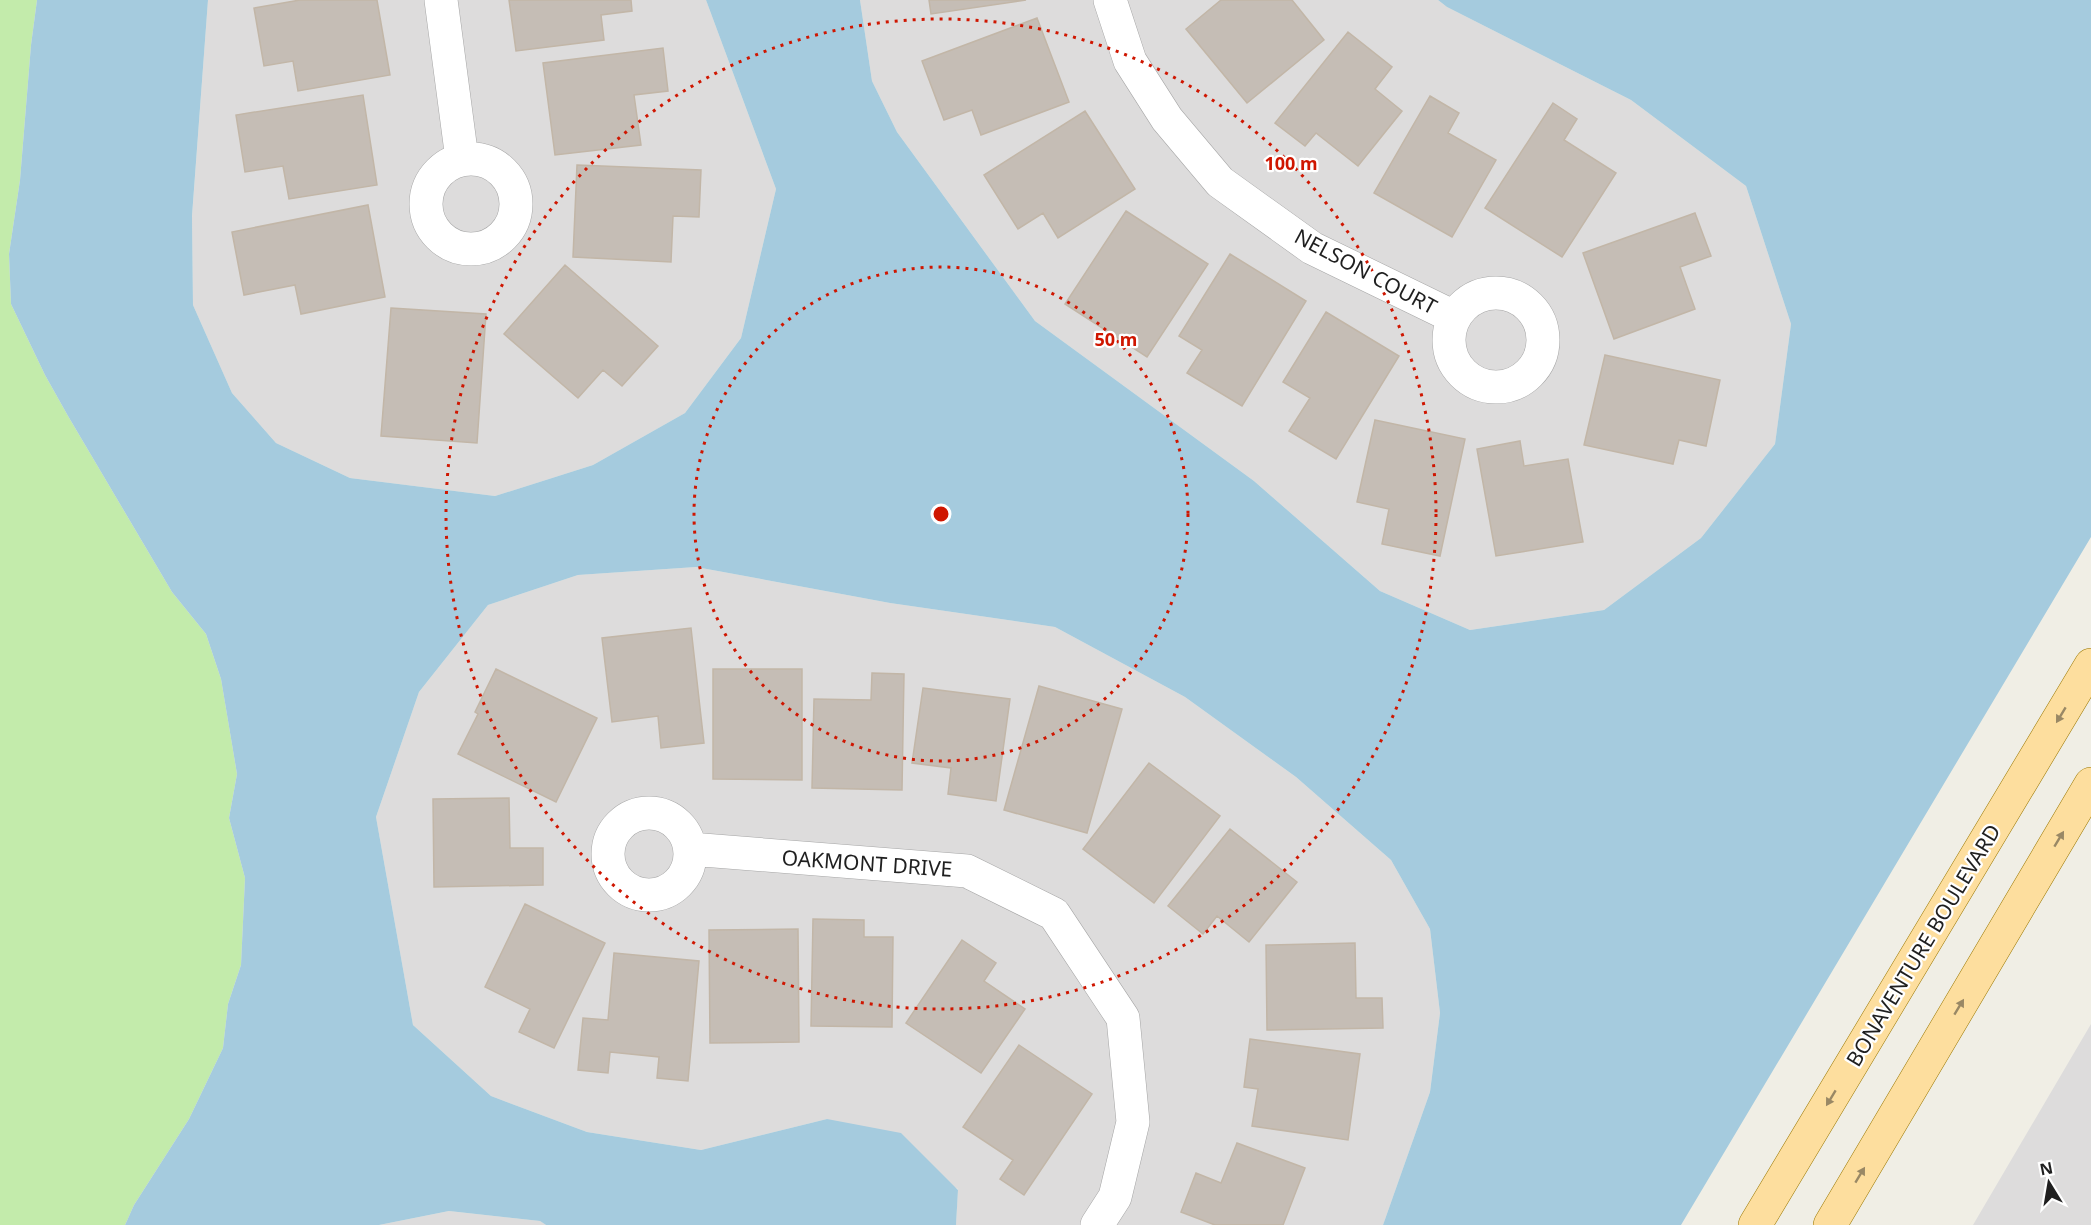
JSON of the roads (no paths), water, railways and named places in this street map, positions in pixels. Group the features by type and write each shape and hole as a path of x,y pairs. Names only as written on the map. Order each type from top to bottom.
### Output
{"main road":[{"name":"BONAVENTURE BOULEVARD","path":"1755,1225 2091,665"},
{"path":"1830,1225 2091,784"}],"street":[{"path":"441,0 462,159"},
{"name":"NELSON COURT","path":"1110,0 1130,61 1167,118 1220,182 1312,248 1454,317"},
{"name":"OAKMONT DRIVE","path":"690,849 967,871 1054,914 1123,1018 1133,1122 1115,1197 1097,1225"}],"water":[{"path":"37,0 208,0 192,216 193,305 232,393 276,443 350,478 495,496 593,465 685,413 741,338 776,189 706,0 860,0 872,81 897,132 1035,321 1254,481 1380,591 1470,630 1604,610 1701,538 1775,444 1791,324 1746,186 1631,100 1447,7 1438,0 2091,0 2091,537 1681,1225 1383,1225 1430,1092 1440,1013 1430,929 1391,860 1296,777 1185,697 1055,627 890,603 696,567 578,575 488,605 419,692 376,817 413,1025 491,1096 587,1132 701,1150 827,1119 901,1133 958,1190 956,1225 546,1225 540,1221 449,1211 379,1225 125,1225 134,1205 189,1119 223,1048 228,1004 241,965 245,878 229,818 237,774 221,679 206,634 172,592 68,416 45,375 11,304 9,254 20,180"}]}
